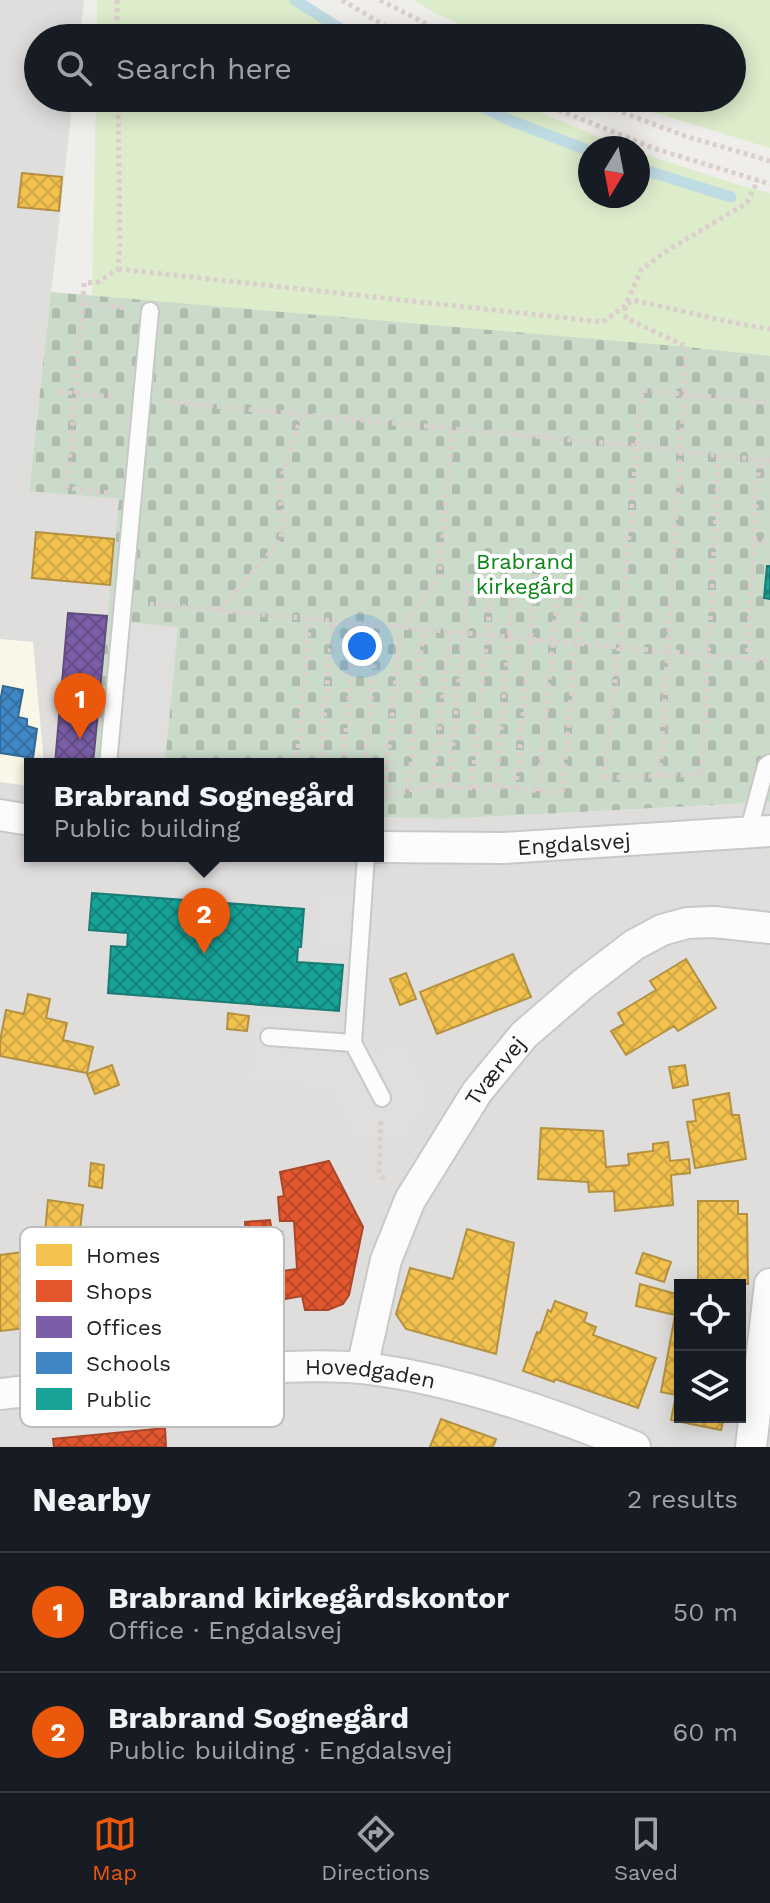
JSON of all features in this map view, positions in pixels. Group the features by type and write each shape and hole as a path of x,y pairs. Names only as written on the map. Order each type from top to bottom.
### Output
{"street":[{"path":"0,815 24,819"},
{"name":"Engdalsvej","path":"384,847 504,848 759,832"},
{"name":"Tværvej","path":"362,1368 386,1260 410,1200 477,1092 524,1035 634,945 662,930 687,923 714,922 770,928"},
{"path":"751,1447 770,1284"},
{"name":"Hovedgaden","path":"284,1368 362,1368 444,1383 517,1404 635,1447"},
{"name":"Hovedgaden","path":"0,1394 20,1392"}],"lane":[{"path":"109,758 150,311"},
{"path":"759,832 766,766 770,763"},
{"path":"366,862 353,1043 382,1098"},
{"path":"269,1037 353,1043"}],"path":[{"path":"117,0 117,24"},
{"path":"342,0 382,24"},
{"path":"380,0 427,24"},
{"path":"118,112 118,269"},
{"path":"564,112 653,148 770,184"},
{"path":"622,112 685,136 770,161"},
{"path":"660,775 687,347 626,318 625,306 641,270 747,203 758,180"},
{"path":"133,495 67,488 84,283 98,282 118,269 603,322 633,300 770,329"},
{"path":"83,303 150,311"},
{"path":"719,456 702,774 604,778 642,390 770,403"},
{"path":"60,392 770,461"},
{"path":"219,611 281,537 284,522 278,488 302,414"},
{"path":"384,770 401,628 439,579 453,428"},
{"path":"747,660 759,460"},
{"path":"754,542 770,541"},
{"path":"449,787 468,583"},
{"path":"472,788 492,584"},
{"path":"496,786 513,588"},
{"path":"516,788 535,591"},
{"path":"538,791 558,591"},
{"path":"384,794 433,786 496,786 562,793 581,595"},
{"path":"123,602 770,661"},
{"path":"298,758 310,619"},
{"path":"321,758 333,621"},
{"path":"344,758 356,623"},
{"path":"366,758 378,626"},
{"path":"409,790 423,630"},
{"path":"433,786 450,632"},
{"path":"382,1098 379,1171 388,1188 410,1200"}],"shaded area":[{"path":"0,0 84,0 81,24 24,24 24,112 71,112 29,490 119,499 94,758 24,758 24,862 384,862 384,817 444,819 770,802 770,1447 0,1447"},
{"path":"118,621 178,627 166,758 106,758"},
{"path":"0,639 33,642 43,758 24,758 24,785 0,782"},
{"path":"317,891 363,893 360,948 314,944"},
{"path":"254,1009 355,1017 373,1054 404,1038 428,1081 427,1111 403,1143 355,1141 328,1091 247,1081"}],"green space":[{"path":"97,0 305,0 336,24 97,24"},
{"path":"414,0 770,0 770,148 653,112 746,112 746,24 460,24"},
{"path":"96,112 539,112 596,136 578,136 578,208 650,208 650,156 770,193 770,360 92,296"},
{"name":"Brabrand kirkegård","path":"51,292 770,356 770,802 444,819 384,817 384,758 94,758 119,499 29,491"}],"building: Homes":[{"path":"22,173 62,177 59,211 18,207"},
{"path":"36,532 114,539 110,585 32,578"},
{"path":"513,954 531,997 437,1034 420,992"},
{"path":"686,959 716,1008 678,1031 674,1026 626,1055 611,1031 624,1024 618,1013 656,990 650,981"},
{"path":"406,973 416,999 400,1005 390,979"},
{"path":"28,994 50,999 46,1018 67,1023 63,1040 93,1047 87,1073 0,1056 6,1010 24,1014"},
{"path":"228,1013 249,1016 247,1031 227,1029"},
{"path":"112,1065 119,1085 95,1094 87,1074"},
{"path":"685,1065 688,1085 673,1088 669,1067"},
{"path":"729,1093 732,1115 739,1115 746,1159 695,1168 687,1122 696,1121 693,1100"},
{"path":"541,1128 603,1131 606,1167 629,1165 628,1154 653,1151 653,1144 668,1142 670,1161 689,1159 690,1173 671,1175 673,1205 615,1211 614,1191 589,1192 588,1182 538,1179"},
{"path":"91,1163 104,1165 102,1188 89,1186"},
{"path":"48,1200 83,1205 80,1227 46,1227"},
{"path":"698,1201 738,1201 738,1214 747,1214 748,1284 746,1279 698,1279"},
{"path":"467,1229 514,1243 496,1354 406,1329 396,1314 410,1268 453,1279"},
{"path":"20,1252 20,1329 0,1331 0,1255"},
{"path":"643,1253 671,1262 664,1282 636,1273"},
{"path":"640,1284 674,1293 674,1315 636,1306"},
{"path":"555,1301 587,1313 584,1322 596,1327 593,1335 656,1358 638,1408 523,1371 537,1332 540,1333 548,1310 551,1312"},
{"path":"674,1320 674,1395 661,1392"},
{"path":"441,1419 496,1439 493,1447 430,1447"},
{"path":"686,1423 723,1423 721,1430"}],"building: Shops":[{"path":"329,1161 363,1227 349,1295 343,1304 328,1310 305,1310 302,1296 284,1299 284,1271 297,1269 294,1221 280,1221 278,1197 284,1196 280,1172"},
{"path":"270,1220 271,1227 245,1227 245,1222"},
{"path":"165,1428 166,1447 54,1447 53,1439"}],"building: Offices":[{"path":"68,613 107,616 94,758 56,758"}],"building: Schools":[{"path":"3,686 23,690 18,717 27,719 27,726 37,729 33,758 0,753"}],"building: Public":[{"path":"767,566 770,566 770,599 764,598"},
{"path":"92,893 304,909 297,962 343,965 339,1011 108,993 111,946 127,947 128,933 89,930"}],"waterway":[{"path":"295,0 333,24"},
{"path":"493,112 578,146"},
{"path":"650,172 731,197"}],"place":[{"name":"Brabrand kirkegårdskontor","path":"80,739"},
{"name":"Brabrand Sognegård","path":"204,954"}]}
